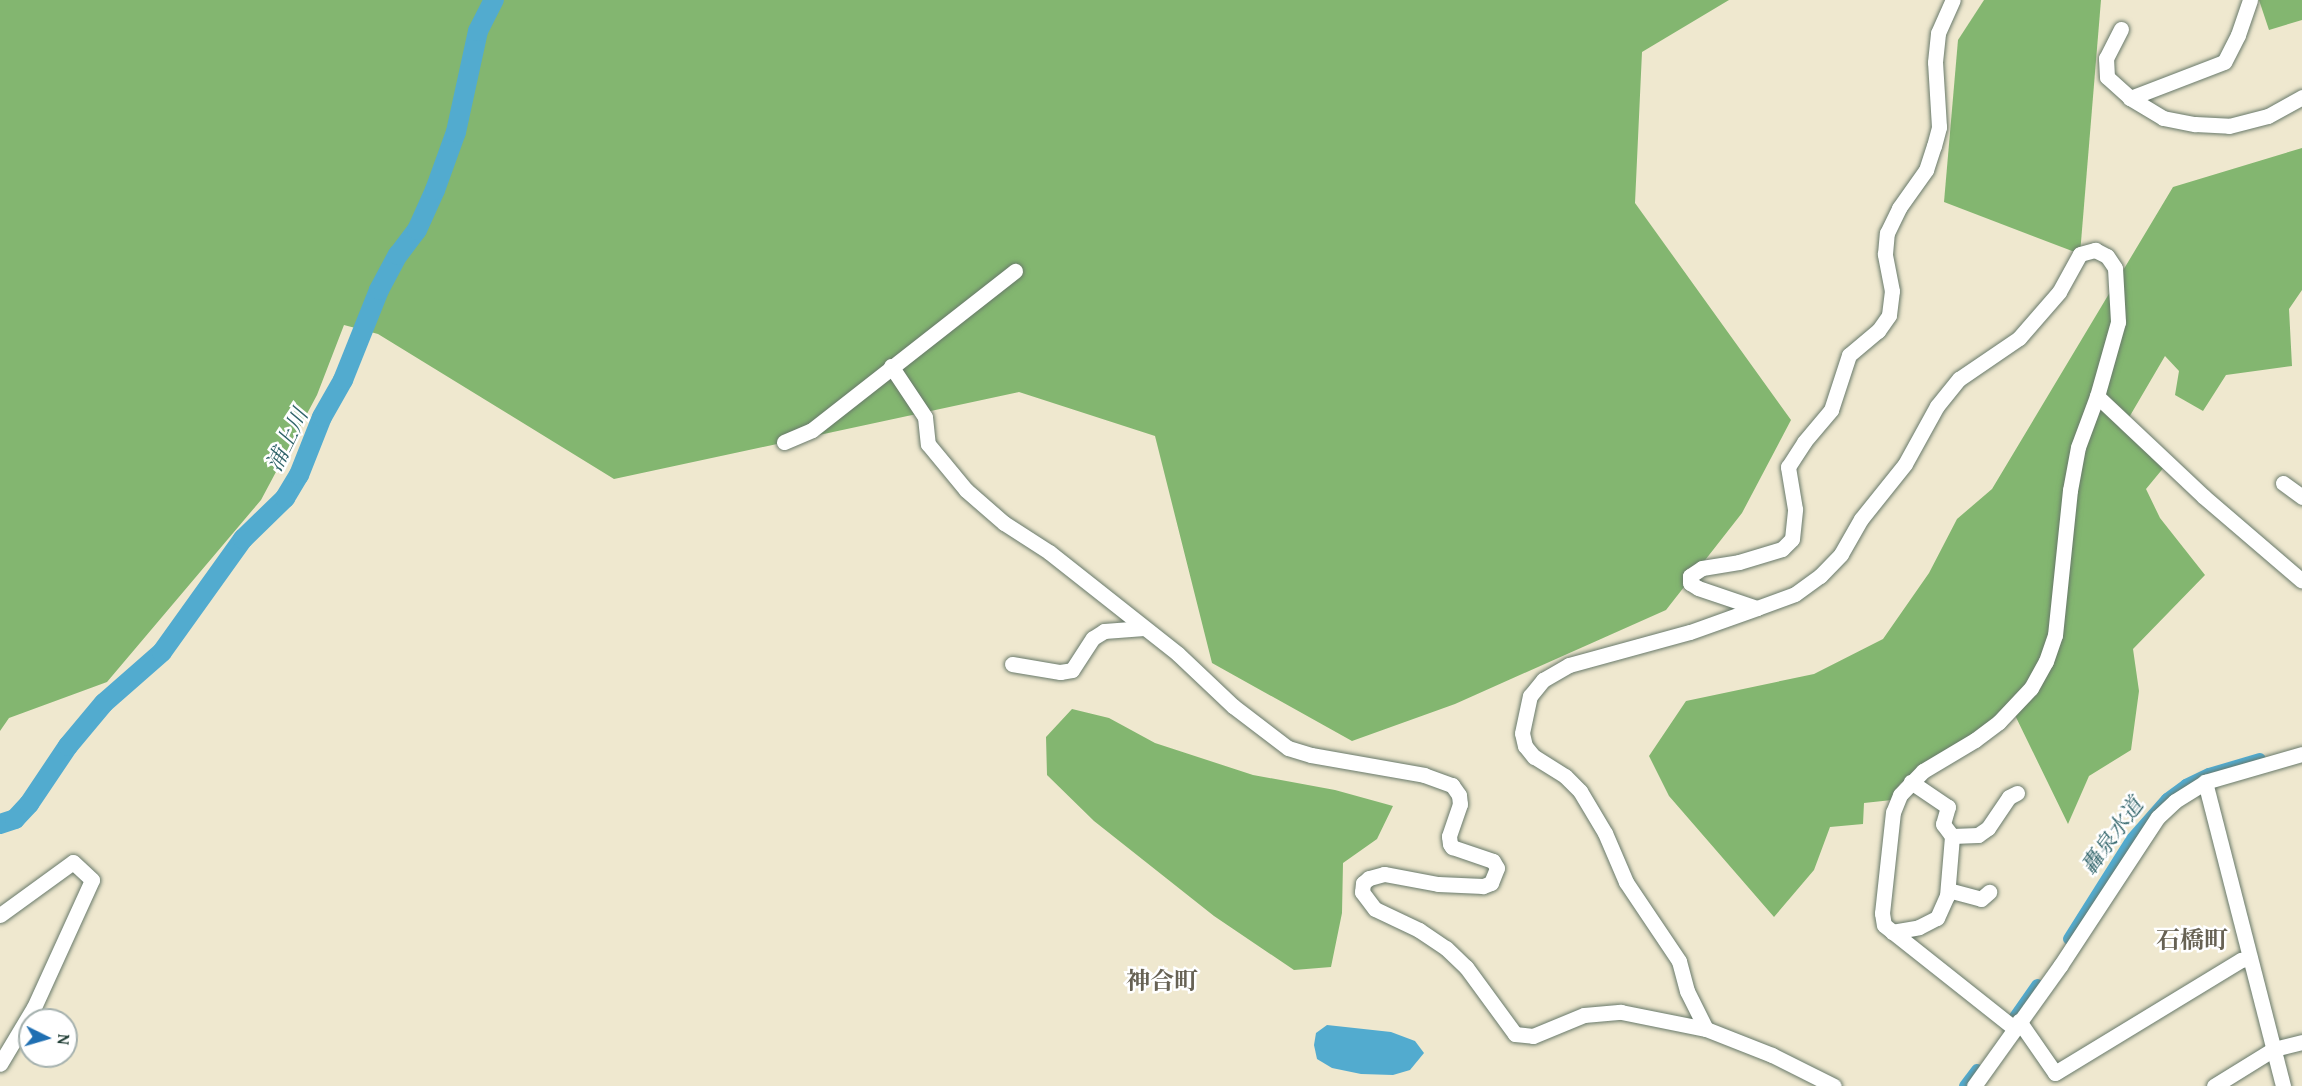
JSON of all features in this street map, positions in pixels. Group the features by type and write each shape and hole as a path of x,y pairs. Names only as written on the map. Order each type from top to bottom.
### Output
{"street":[{"path":"1757,608 1698,588 1690,583 1690,576 1702,568 1739,562 1782,549 1792,539 1795,509 1788,467 1804,442 1832,410 1849,355 1878,330 1889,315 1892,291 1885,254 1887,233 1899,208 1926,170 1934,146 1939,127 1935,62 1938,33 1953,0"},
{"path":"2130,98 2224,62 2238,35 2250,0"},
{"path":"2121,29 2106,58 2107,77 2130,98 2163,118 2229,126 2268,116 2302,97"},
{"path":"1706,1029 1687,991 1679,961 1626,882 1605,833 1580,790 1565,776 1534,757 1525,746 1522,733 1530,696 1543,680 1569,665 1690,632 1795,594 1820,576 1841,554 1861,519 1905,465 1937,406 1959,379 2019,338 2059,292 2080,254 2095,250 2107,256 2115,268 2118,322 2097,396 2078,447 2070,490 2055,634 2046,662 2031,688 1999,722 1975,740 1923,771 1900,795 1893,812 1882,913 1884,925 2017,1024 2055,1073 2241,960 2250,958"},
{"path":"784,442 812,430 1015,271"},
{"path":"891,366 925,417 928,444 955,474 960,484 1004,523 1049,552 1178,654 1233,706 1288,748 1311,755 1424,775 1452,785 1459,795 1460,804 1449,836 1450,844 1452,847 1493,861 1497,868 1491,883 1483,886 1438,884 1384,874 1369,878 1363,883 1362,892 1375,909 1419,930 1446,948 1466,967 1515,1034 1533,1036 1584,1015 1622,1012 1706,1029 1772,1055 1834,1086"},
{"path":"2097,396 2203,496 2302,581"},
{"path":"2283,483 2302,497"},
{"path":"1012,664 1060,672 1072,670 1093,638 1104,631 1144,628"},
{"path":"1974,1086 2060,966 2144,835 2175,801 2205,782 2302,754"},
{"path":"1892,932 1918,927 1937,918 1943,908 1948,890 1952,836 1943,824 1948,807 1911,782"},
{"path":"2205,782 2283,1086"},
{"path":"1952,836 1978,835 1988,828 2008,797 2016,793"},
{"path":"0,915 73,862 92,880 34,1006 0,1064"},
{"path":"1948,890 1981,899 1989,892"},
{"path":"2214,1086 2274,1049 2302,1042"}],"green space":[{"path":"0,0 1729,0 1642,52 1635,203 1791,420 1742,513 1666,610 1455,704 1352,741 1212,663 1155,436 1019,392 614,479 378,334 344,325 317,395 261,500 107,682 9,718 0,731"},
{"path":"1984,0 2101,0 2080,254 1944,202 1958,40"},
{"path":"2259,0 2302,0 2302,20 2269,30"},
{"path":"2302,148 2302,290 2289,309 2292,366 2226,375 2203,411 2175,395 2179,371 2165,356 2124,426 2165,466 2146,489 2160,518 2205,575 2133,649 2139,691 2131,750 2089,776 2068,824 2011,707 1975,737 1925,764 1900,784 1892,800 1864,803 1863,824 1830,827 1814,870 1774,917 1669,796 1649,756 1686,701 1814,674 1883,639 1929,573 1957,519 1992,489 2173,187"},
{"path":"1072,709 1109,718 1155,743 1253,775 1335,790 1393,806 1377,839 1343,863 1342,913 1331,967 1294,970 1214,916 1094,821 1047,775 1046,737"}],"water":[{"path":"1327,1025 1391,1032 1415,1041 1424,1053 1410,1070 1393,1075 1361,1074 1332,1068 1317,1059 1314,1045 1316,1033"}],"waterway":[{"name":"浦上川","path":"0,824 15,819 29,804 68,746 104,703 162,652 243,539 285,498 299,475 322,417 343,380 379,290 398,255 417,230 435,190 456,132 478,31 494,0"},
{"name":"轟泉水道","path":"2069,939 2132,839 2167,799 2186,785 2209,774 2260,759"},
{"name":"轟泉水道","path":"2015,1017 2037,985"},
{"name":"轟泉水道","path":"1965,1086 1977,1070"}],"district":[{"name":"石橋町","path":"2192,940"},
{"name":"神合町","path":"1162,981"}]}
